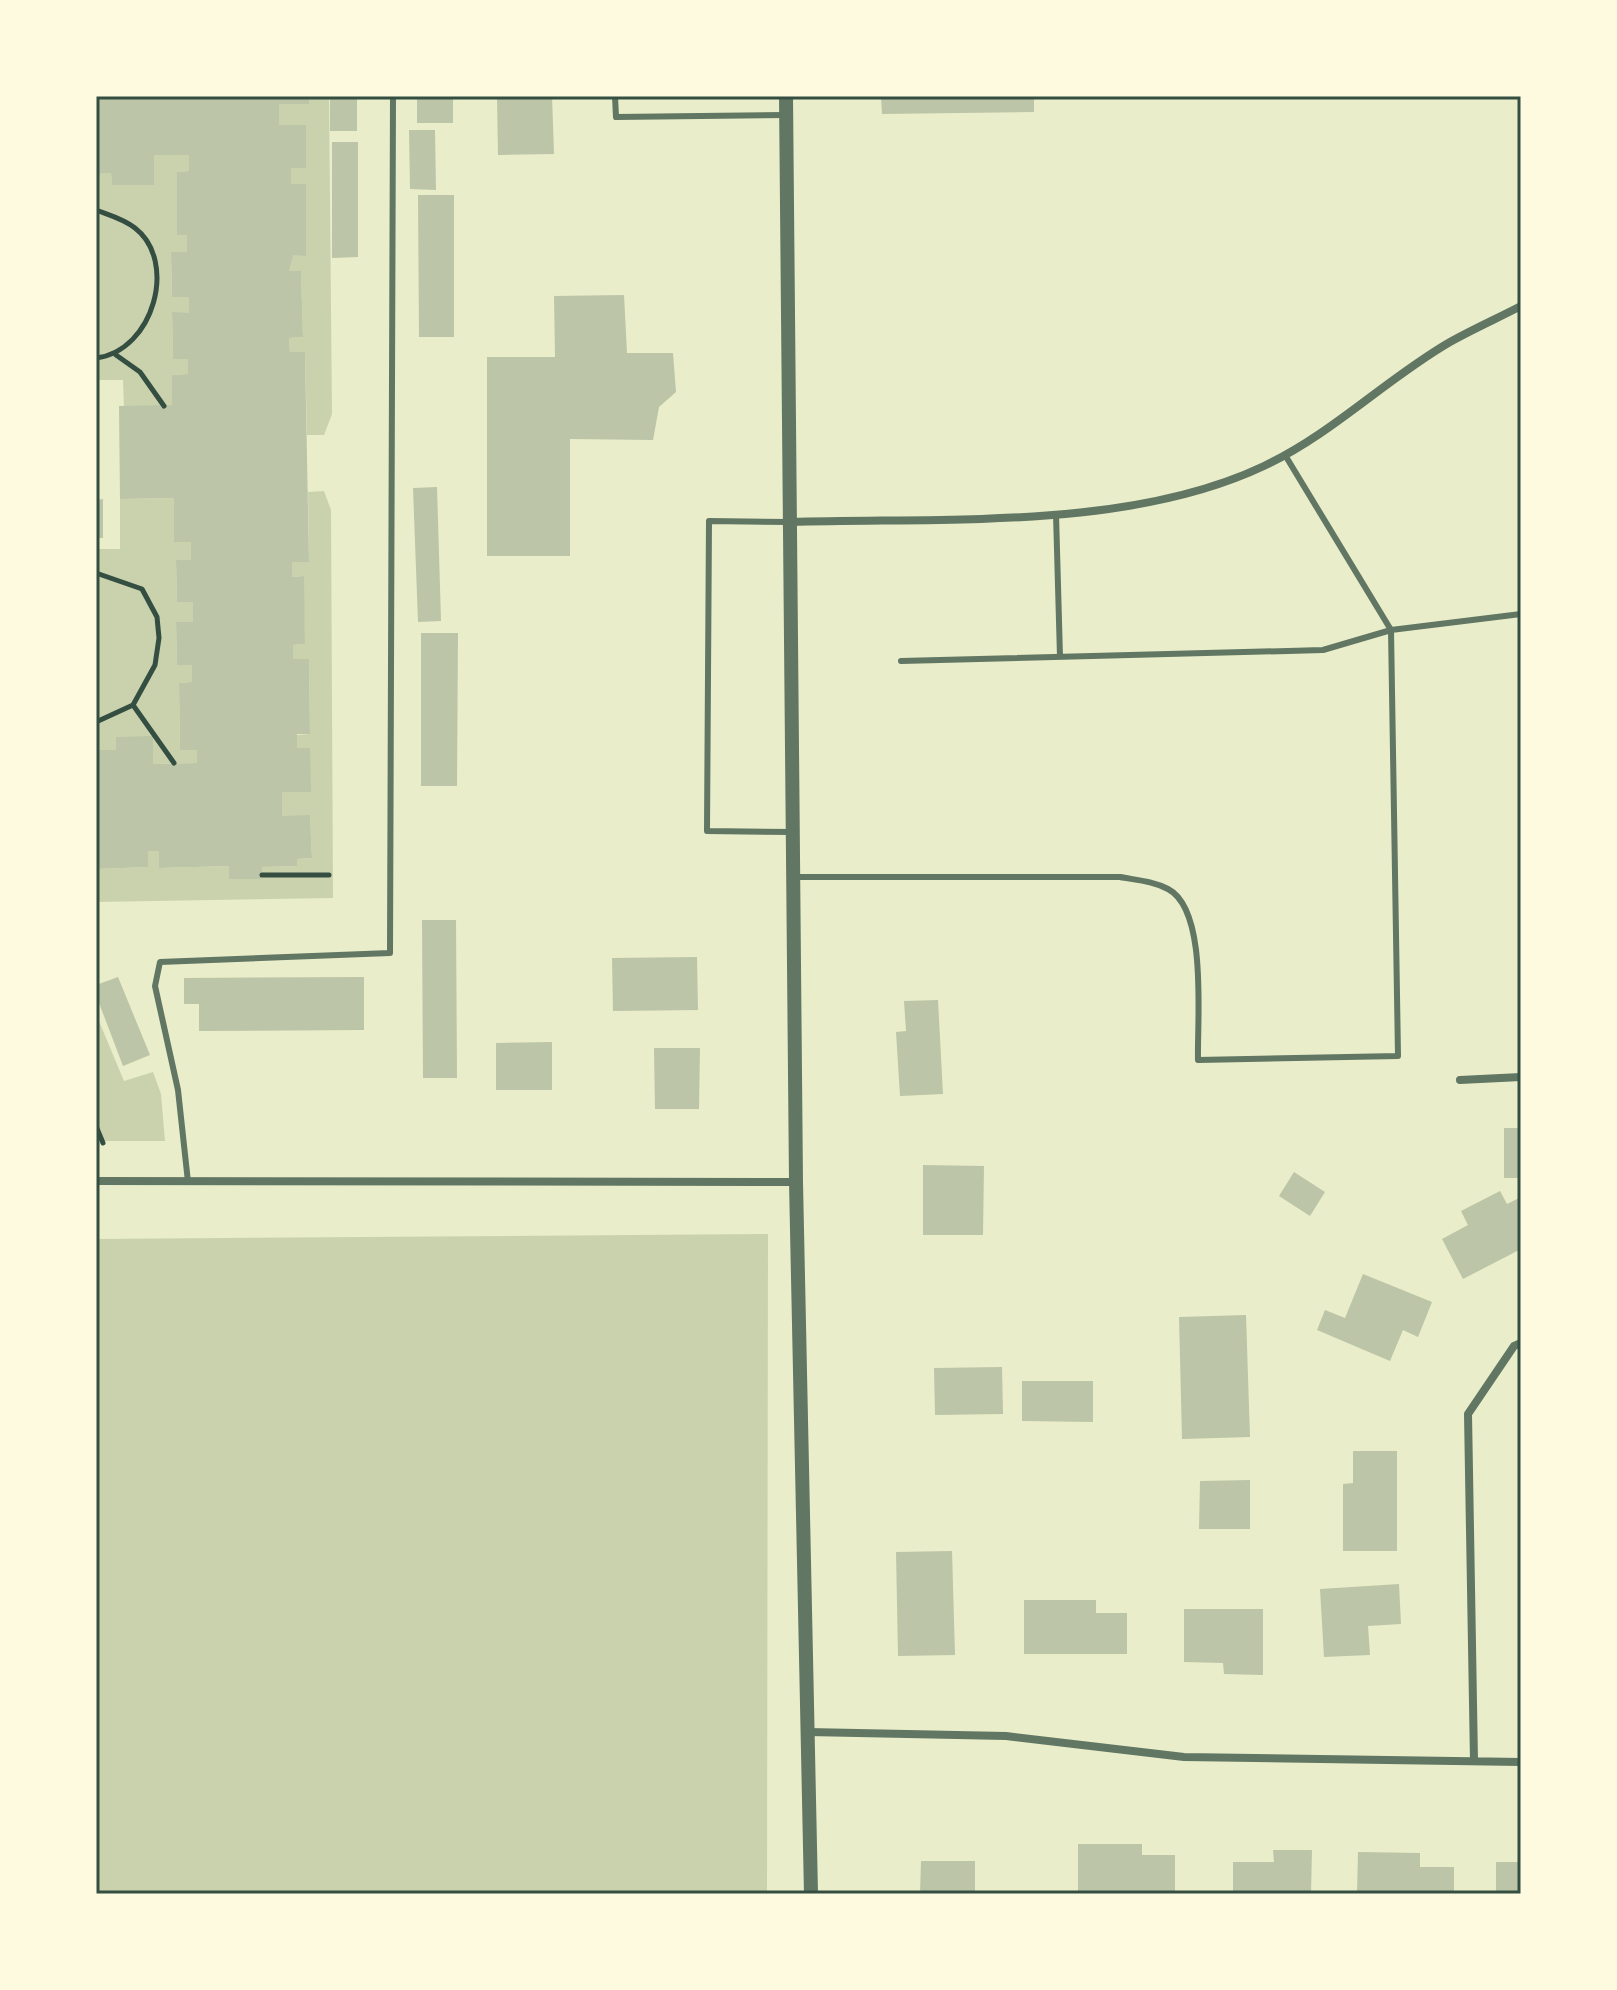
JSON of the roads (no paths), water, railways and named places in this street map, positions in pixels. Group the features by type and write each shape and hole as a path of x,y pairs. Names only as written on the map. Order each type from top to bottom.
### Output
{"street":[{"path":"786,96 796,1182 811,1894"},
{"path":"791,522 1095,513 1185,495 1263,467 1285,455 1449,342 1521,306"},
{"path":"1460,1080 1521,1077"},
{"path":"96,1181 796,1182"},
{"path":"1474,1761 1468,1414 1518,1344"},
{"path":"808,1732 1006,1736 1184,1757 1521,1762"}],"lane":[{"path":"188,1182 178,1090 155,986 160,962 390,953 393,96"},
{"path":"615,96 616,117 786,115"},
{"path":"793,877 1120,877 1149,882 1171,890 1185,906 1195,929 1198,1060 1398,1056 1391,630 1285,455"},
{"path":"1056,514 1060,657"},
{"path":"791,522 709,521 707,831 793,832"},
{"path":"901,661 1323,650 1391,630 1521,614"}]}
